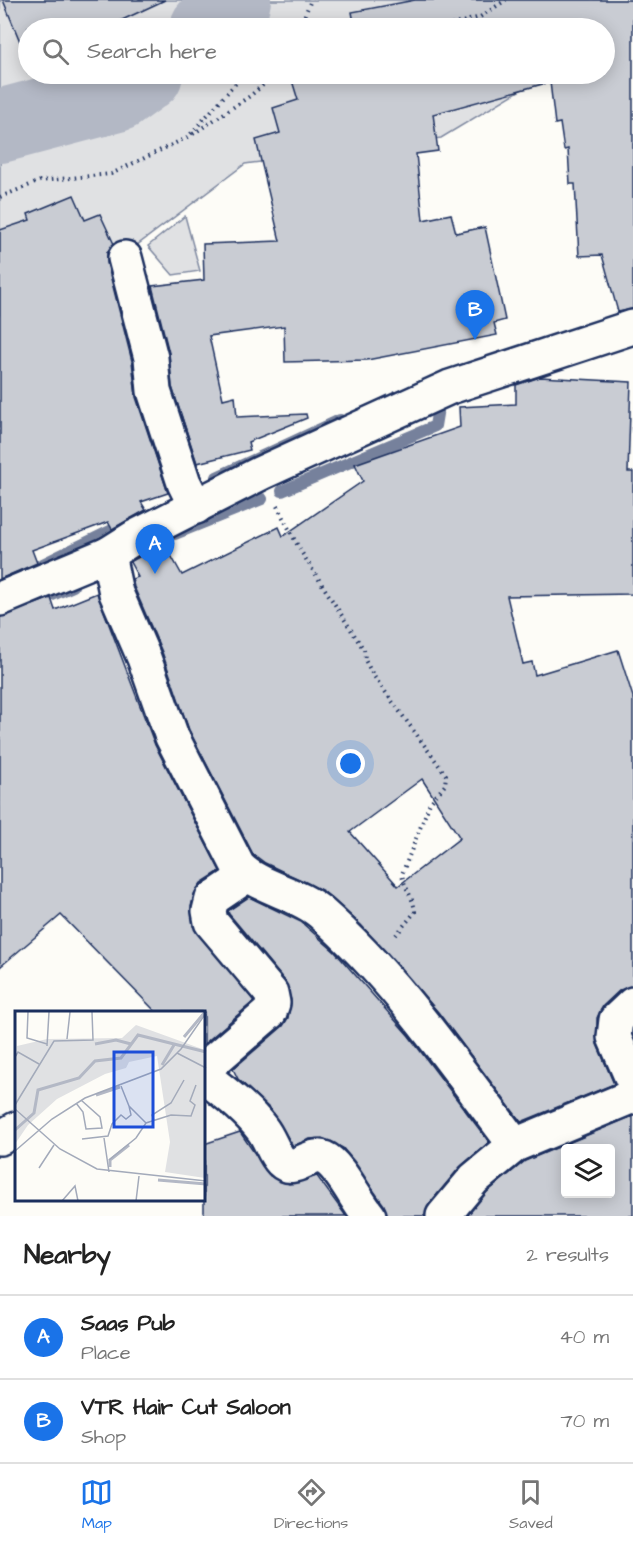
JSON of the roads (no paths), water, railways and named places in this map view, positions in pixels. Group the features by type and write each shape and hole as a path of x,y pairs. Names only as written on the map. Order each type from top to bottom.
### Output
{"street":[{"path":"125,258 151,358 154,391 184,483 196,507"},
{"path":"0,599 108,554 135,537 261,473 450,387 633,327"},
{"path":"108,554 116,593 144,658 172,737 204,805 238,866 246,876 290,894 319,912 365,957 404,998 515,1145"},
{"path":"206,1067 270,1012 273,1003 271,993 211,922 209,911 212,899 246,876"},
{"path":"633,1004 616,1020 614,1036 633,1081"},
{"path":"206,1078 241,1105 264,1131 280,1161 287,1166 296,1166 312,1157 323,1157 333,1165 369,1216"},
{"path":"443,1216 474,1179 515,1145 633,1096"},
{"path":"0,1138 15,1130"}],"waterway":[{"path":"221,18 231,11 234,0"},
{"path":"0,126 117,95 132,84"},
{"path":"282,491 435,426 440,396"},
{"path":"217,477 340,420"},
{"path":"175,534 262,499"},
{"path":"39,566 139,517"},
{"path":"0,618 73,586"}],"place":[{"name":"VTR Hair Cut Saloon","path":"475,340"},
{"name":"Saas Pub","path":"155,574"}]}
